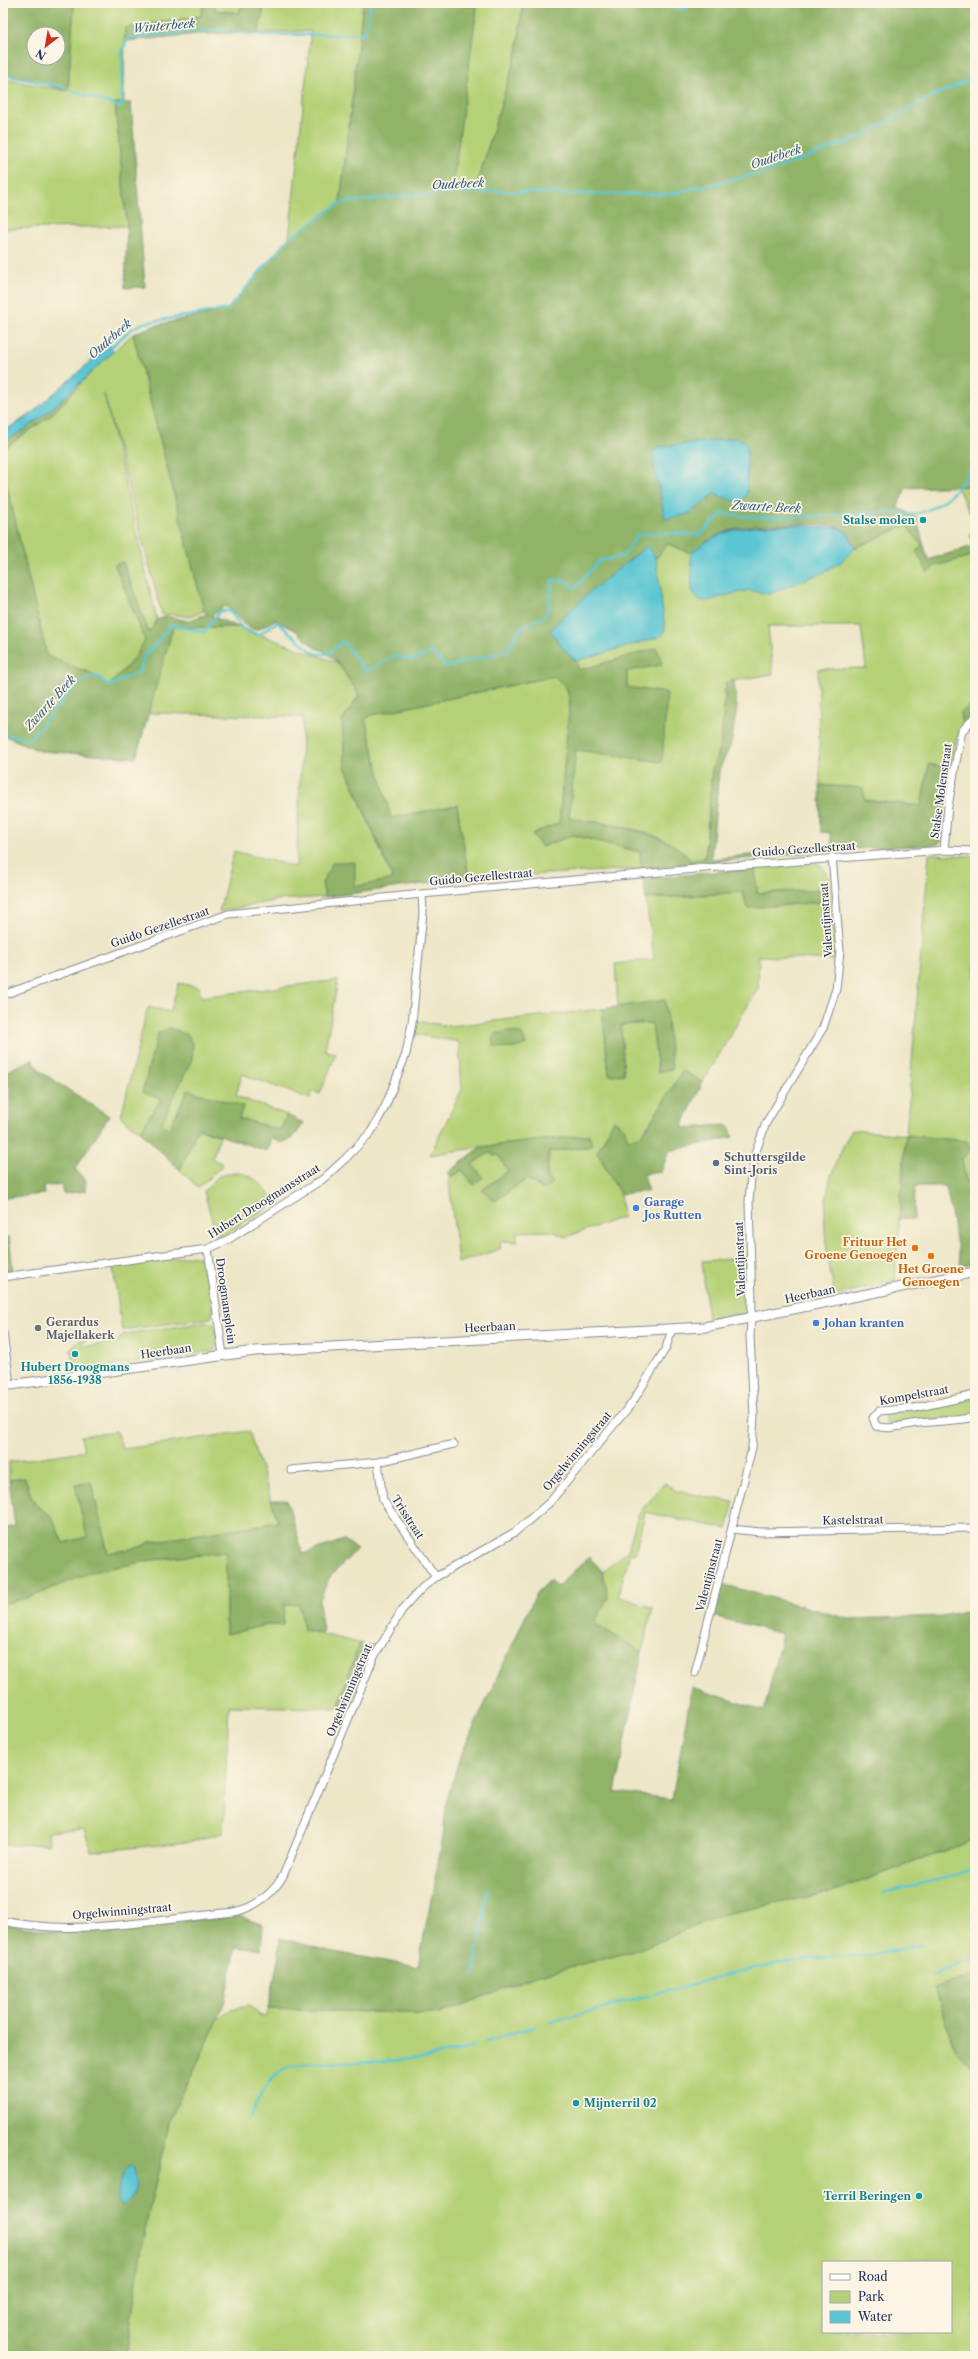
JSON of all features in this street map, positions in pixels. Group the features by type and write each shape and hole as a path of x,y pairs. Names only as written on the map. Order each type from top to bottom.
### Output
{"street":[{"name":"Stalse Molenstraat","path":"944,850 948,806 962,731 975,717"},
{"name":"Guido Gezellestraat","path":"3,994 228,914 422,894 832,857 944,850 975,851"},
{"name":"Valentijnstraat","path":"694,1673 749,1465 754,1432 749,1202 755,1157 771,1113 827,1020 838,978 840,941 832,857"},
{"name":"Hubert Droogmansstraat","path":"3,1277 208,1249 229,1239 323,1179 346,1158 371,1132 385,1107 406,1054 412,1023 423,913 422,894"},
{"name":"Droogmansplein","path":"208,1249 223,1355"},
{"name":"Heerbaan","path":"6,1385 223,1355 278,1350 704,1327 751,1319 975,1272"},
{"name":"Orgelwinningstraat","path":"3,1921 34,1926 59,1927 234,1912 249,1907 269,1894 279,1883 286,1870 379,1646 402,1610 422,1588 436,1577 515,1532 550,1502 635,1399 666,1348 672,1329"},
{"path":"3,1334 6,1385"},
{"name":"Kompelstraat","path":"975,1395 914,1408 878,1411 873,1418 876,1426 891,1428 918,1423 955,1421 975,1418"},
{"path":"291,1470 378,1462 454,1444"},
{"name":"Trisstraat","path":"378,1462 383,1500 436,1577"},
{"name":"Kastelstraat","path":"732,1529 760,1532 975,1528"}],"green space":[{"path":"3,3 74,3 68,91 3,72"},
{"path":"74,3 204,3 201,16 125,28 124,103 115,103 127,226 3,229 3,79 68,91"},
{"path":"204,3 216,3 215,10 239,13 242,3 265,3 258,33 198,34 125,41 125,28 201,16"},
{"path":"216,3 242,3 239,13 215,10"},
{"path":"265,3 363,3 340,203 289,238 311,31 258,33"},
{"path":"363,3 462,3 462,5 477,7 452,190 476,187 517,52 523,3 975,3 975,486 906,488 897,507 916,517 928,560 973,546 970,534 975,536 975,555 935,566 928,573 916,551 922,545 906,525 855,548 849,535 841,528 817,524 761,525 734,529 714,538 691,553 668,544 656,558 647,546 565,651 576,661 579,670 657,648 662,665 627,671 627,687 667,693 662,762 576,750 569,818 618,826 652,835 681,850 691,861 705,858 712,771 721,742 726,682 734,681 737,708 731,744 719,770 711,859 832,846 830,833 821,832 820,785 863,788 865,800 921,806 929,764 950,768 941,842 935,845 833,850 642,869 640,852 573,835 542,847 532,834 559,823 570,701 566,687 554,676 372,715 365,719 391,818 457,805 469,878 325,897 322,883 333,862 355,862 355,887 393,879 345,766 342,721 359,695 338,663 324,651 315,648 295,630 275,620 258,629 248,628 230,609 225,606 211,616 239,627 173,627 136,758 40,751 3,735 3,469 47,656 98,676 109,686 136,656 145,640 115,565 123,562 149,633 157,620 166,616 188,621 206,614 209,615 204,611 133,334 153,326 228,309 289,238 340,203"},
{"path":"462,3 523,3 517,52 476,187 451,190 477,7 462,5"},
{"path":"115,103 131,103 145,287 125,288 127,226"},
{"path":"133,334 204,611 189,617 171,614 162,615 104,394 157,620 149,634 123,562 115,565 145,640 136,656 109,686 98,676 47,656 3,469 3,449 50,416 97,366"},
{"path":"65,384 74,391 50,416 3,449 3,432 32,413"},
{"path":"956,485 975,486 975,524"},
{"path":"906,525 922,545 916,551 935,566 975,555 975,702 961,713 963,724 957,737 950,768 929,764 921,806 865,800 863,788 820,785 818,669 866,668 861,626 768,626 773,674 726,682 721,742 712,771 705,858 691,861 681,850 667,842 652,835 635,830 569,818 575,749 662,762 627,688 627,671 579,670 576,661 659,637 665,630 656,558 668,544 691,553 692,590 706,601 748,590 769,594 824,572 842,561 855,548"},
{"path":"173,627 239,627 338,663 359,695 342,721 345,766 393,880 355,887 322,883 325,897 277,900 219,912 234,851 296,867 303,717 147,713"},
{"path":"554,676 566,687 570,701 559,823 533,834 542,847 573,835 640,852 642,869 469,878 457,805 391,818 365,719 372,715"},
{"path":"975,702 975,729 968,732 961,720 960,713"},
{"path":"929,854 975,856 975,1182 966,1183 962,1159 906,1135"},
{"path":"816,863 820,864 828,875 837,955 832,960 759,956 758,988 703,1082 683,1071 642,1135 627,1140 624,1128 597,1152 620,1194 623,1217 566,1237 551,1231 517,1232 517,1242 501,1241 500,1249 458,1263 448,1173 452,1177 462,1170 474,1185 472,1164 489,1153 499,1156 508,1171 495,1201 527,1179 544,1190 549,1152 592,1146 589,1135 481,1147 430,1155 462,1089 459,1042 414,1034 416,1021 450,1026 602,1009 609,1075 624,1074 620,1025 652,1023 658,1071 665,1001 618,1007 615,964 654,959 646,899 743,892 747,908 824,902 822,890 757,893 755,868"},
{"path":"755,868 757,893 823,890 825,902 747,908 743,892 646,899 643,879"},
{"path":"338,980 325,1050 336,1054 320,1094 313,1091 310,1099 242,1074 236,1096 287,1115 280,1130 238,1118 242,1106 169,1129 160,1124 192,1059 142,1092 161,1099 140,1131 121,1117 147,1010 149,1007 170,1012 179,983 199,987 201,997"},
{"path":"665,1000 672,1069 658,1072 652,1023 621,1025 624,1074 609,1075 602,1009"},
{"path":"169,1028 188,1035 193,1046 192,1059 161,1124 169,1129 188,1090 243,1106 239,1118 280,1130 287,1115 304,1123 292,1139 280,1143 271,1137 267,1151 198,1128 180,1170 140,1131 161,1099 142,1092 158,1033"},
{"path":"507,1031 521,1033 526,1044 510,1048 494,1046 492,1039 496,1034"},
{"path":"32,1059 41,1072 109,1116 75,1169 86,1181 85,1191 63,1194 61,1184 43,1187 44,1194 3,1198 3,1149 10,1136 10,1088 5,1072"},
{"path":"683,1071 703,1082 681,1128 726,1125 730,1128 733,1137 669,1151 661,1172 644,1174 648,1191 620,1194 597,1152 614,1120 624,1128 628,1139 642,1135"},
{"path":"198,1128 220,1136 212,1159 224,1164 198,1188 180,1170"},
{"path":"852,1130 906,1135 895,1281 835,1295 827,1251 825,1211 833,1172 841,1151"},
{"path":"589,1135 592,1146 549,1152 547,1175 552,1183 544,1190 527,1179 495,1201 482,1190 508,1171 499,1156 489,1153 472,1164 483,1177 474,1185 462,1170 452,1177 448,1173 481,1147"},
{"path":"906,1135 967,1141 971,1150 962,1159 975,1238 975,1264 961,1266 946,1186 915,1186 914,1220 899,1218"},
{"path":"237,1172 249,1176 260,1183 274,1204 217,1239 204,1191 219,1176"},
{"path":"9,1237 13,1270 3,1271 3,1238"},
{"path":"191,1256 201,1258 206,1264 213,1314 211,1318 122,1330 113,1267"},
{"path":"746,1258 748,1313 708,1319 702,1261"},
{"path":"208,1322 214,1324 216,1331 217,1341 214,1351 74,1371 71,1350 78,1341 86,1340 81,1347 117,1342 124,1334"},
{"path":"975,1398 975,1415 889,1425 885,1420 885,1415 889,1413"},
{"path":"116,1431 123,1449 249,1431 278,1522 150,1542 141,1547 108,1554 91,1482 75,1485 88,1537 63,1543 52,1517 37,1506 31,1496 25,1478 9,1480 9,1462 84,1451 81,1436"},
{"path":"25,1478 31,1496 37,1506 52,1517 63,1543 87,1537 75,1485 91,1482 108,1553 141,1547 150,1542 278,1522 271,1500 287,1500 303,1554 344,1540 357,1549 329,1578 319,1602 323,1633 304,1630 299,1604 284,1605 283,1625 267,1625 226,1634 226,1552 152,1560 91,1572 33,1596 3,1604 3,1529 15,1526 9,1480"},
{"path":"665,1483 676,1491 734,1502 727,1529 645,1512 635,1554 630,1553 618,1596 653,1608 642,1652 594,1623 608,1597 603,1572 628,1550 638,1514"},
{"path":"226,1552 226,1634 267,1625 283,1625 284,1605 300,1604 304,1630 359,1643 338,1708 229,1706 223,1833 188,1842 91,1852 84,1829 48,1832 49,1844 3,1845 3,1604 33,1596 91,1572 152,1560"},
{"path":"589,1557 603,1572 608,1597 594,1623 642,1652 615,1792 672,1799 692,1687 764,1711 782,1634 713,1616 722,1584 849,1619 941,1616 975,1609 975,1840 831,1892 720,1915 642,1949 535,1976 439,2014 268,2009 279,1955 280,1938 329,1951 418,1967 443,1837 446,1803 460,1757 536,1594 550,1580 557,1587"},
{"path":"359,1643 375,1646 349,1708 338,1708"},
{"name":"Mijnterril 02","path":"975,1840 975,1974 935,1988 956,2049 975,2070 975,2356 126,2356 143,2238 170,2119 218,2020 231,2009 249,2006 261,2016 265,2016 268,2009 439,2014 535,1976 642,1949 720,1915 831,1892"},
{"path":"239,1916 263,1925 261,1950 236,1947 225,2000 218,2020 170,2119 143,2238 126,2356 3,2356 3,1924 59,1932"},
{"path":"975,1974 975,2070 956,2050 935,1988"}],"water":[{"path":"109,345 113,352 60,401 31,425 3,441 3,431 25,419"},
{"path":"738,438 747,444 747,495 738,502 714,494 689,514 665,519 652,455 657,447"},
{"path":"791,525 839,528 849,535 855,548 842,561 824,572 769,594 748,590 706,601 698,600 692,590 691,553 703,544 726,533 763,526"},
{"path":"647,546 656,558 665,630 659,637 576,661 565,651 550,630 591,591"},
{"path":"128,2167 132,2167 135,2178 135,2188 132,2197 124,2206 118,2201 119,2187 122,2174"}],"waterway":[{"name":"Winterbeek","path":"3,75 58,86 120,107 122,106 122,51 128,38 215,30 264,35 362,34 365,32 371,3"},
{"name":"Winterbeek","path":"664,3 680,9 687,9 691,3"},
{"name":"Oudebeek","path":"109,349 130,330 143,323 228,309 289,238 340,203 409,195 499,191 565,194 670,194 773,170 860,137 929,98 975,77"},
{"name":"Zwarte Beek","path":"3,734 29,739 80,680 98,676 109,686 140,671 144,656 156,644 170,625 204,632 220,611 230,611 243,630 259,635 277,622 311,651 318,654 328,654 343,641 366,672 393,656 414,660 432,652 446,667 507,651 520,629 544,616 549,607 552,580 563,580 575,588 599,561 624,556 637,535 661,533 700,535 722,513 743,516 782,518 881,512 917,514 932,508 946,499 963,481 975,459"},
{"path":"883,1893 954,1876 975,1868"},
{"path":"480,1939 488,1890"},
{"path":"550,2022 758,1967 814,1958 872,1955 921,1945"},
{"path":"474,1975 478,1946"},
{"path":"930,1975 975,1959"},
{"path":"485,2042 535,2026"},
{"path":"250,2118 269,2082 279,2072 288,2068 310,2063 323,2062 369,2062 422,2058 474,2046"}],"place":[{"name":"Stalse molen","path":"923,520"},
{"name":"Schuttersgilde Sint-Joris","path":"716,1163"},
{"name":"Garage Jos Rutten","path":"636,1208"},
{"name":"Frituur Het Groene Genoegen","path":"915,1248"},
{"name":"Het Groene Genoegen","path":"931,1256"},
{"name":"Johan kranten","path":"816,1323"},
{"name":"Gerardus Majellakerk","path":"38,1328"},
{"name":"Hubert Droogmans 1856-1938","path":"75,1354"},
{"name":"Mijnterril 02","path":"576,2103"},
{"name":"Terril Beringen","path":"919,2196"}]}
